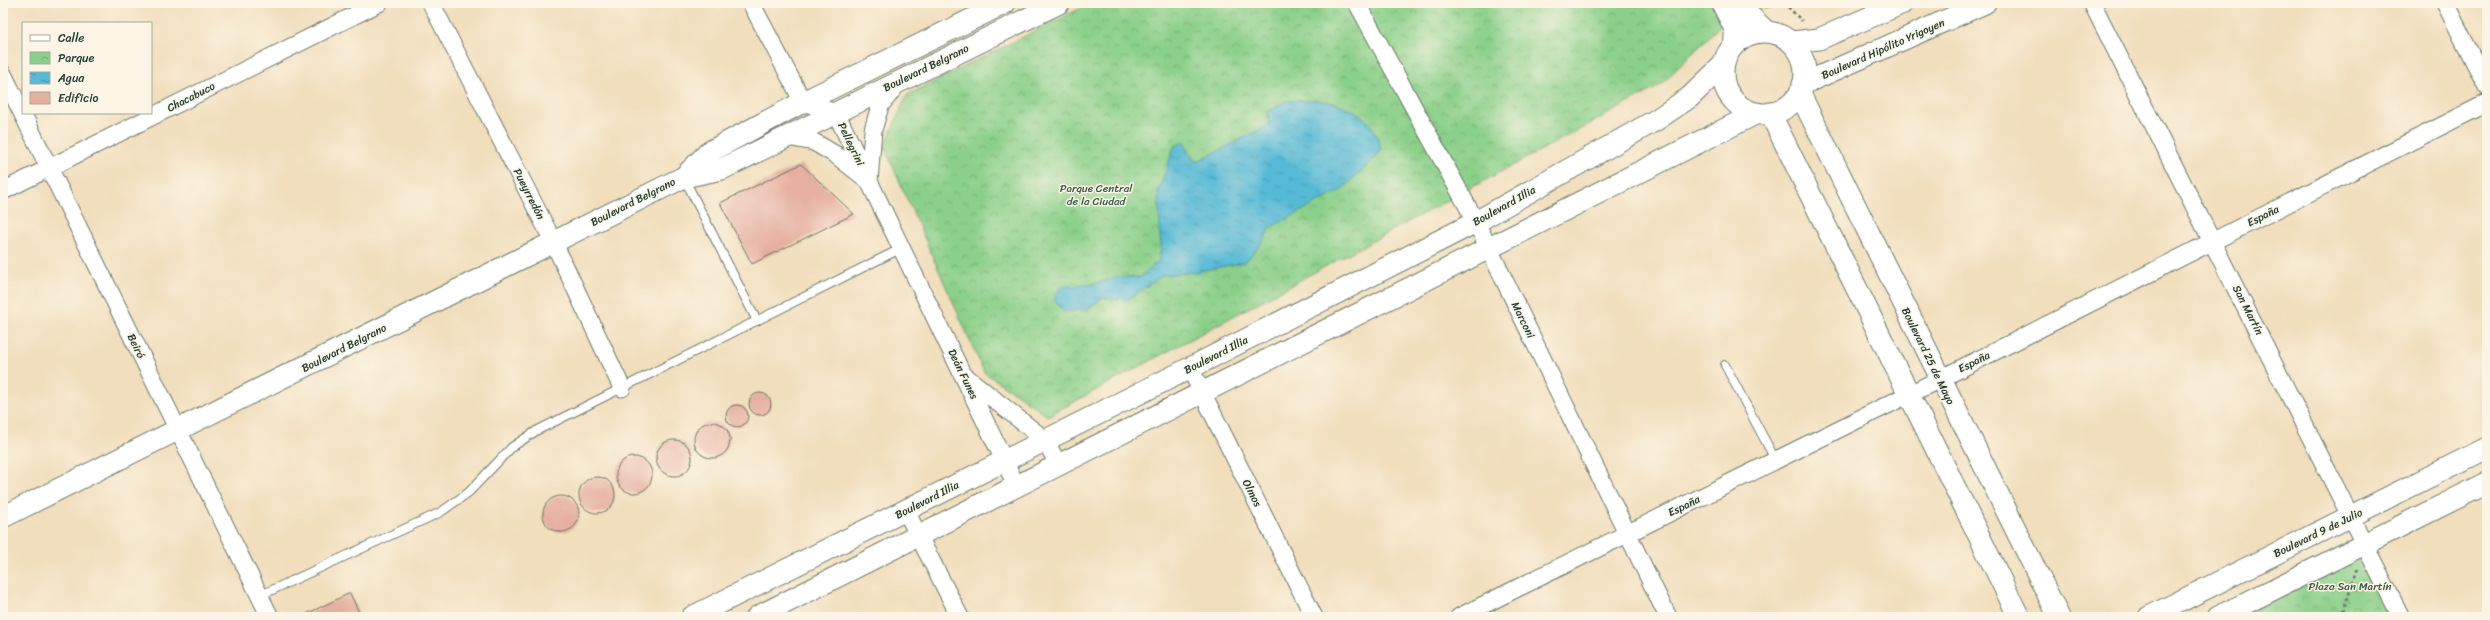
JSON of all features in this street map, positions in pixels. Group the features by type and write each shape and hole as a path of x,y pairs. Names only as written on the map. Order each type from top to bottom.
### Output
{"street":[{"name":"Chacabuco","path":"3,191 379,3"},
{"name":"Pueyrredón","path":"431,3 554,243 622,388"},
{"path":"752,3 803,102"},
{"name":"Boulevard Belgrano","path":"684,177 709,152 803,102 1005,3"},
{"name":"Boulevard Belgrano","path":"3,517 177,432 684,177 722,169 1059,3"},
{"name":"Marconi","path":"1357,3 1372,26 1476,222 1668,617"},
{"path":"1722,3 1735,29 1735,43 1724,64 1723,77 1727,90 1734,101 1745,109 1764,113"},
{"path":"1740,3 1748,14 1767,32"},
{"path":"1735,43 1755,32 1767,32 1780,35 1792,42 1819,38 1903,3"},
{"name":"Boulevard Hipólito Yrigoyen","path":"1802,89 1985,3"},
{"name":"San Martín","path":"2092,3 2352,516 2401,617"},
{"path":"2445,3 2487,87"},
{"name":"Boulevard 25 de Mayo","path":"1792,42 1804,62 1802,89 1940,379 2058,617"},
{"name":"Boulevard Illia","path":"692,617 1190,368 1476,222 1656,120 1690,97 1724,64"},
{"name":"Beiró","path":"3,74 22,112"},
{"path":"869,181 873,130 880,106 899,82"},
{"path":"757,617 1488,247 1764,113 1782,110 1792,103 1802,89"},
{"name":"Pellegrini","path":"803,102 836,112 906,256"},
{"name":"España","path":"1459,617 1940,379 2487,103"},
{"path":"1764,113 2019,617"},
{"name":"Beiró","path":"23,114 177,432 270,617"},
{"path":"787,137 814,142 836,155 869,181"},
{"name":"Deán Funes","path":"906,256 1016,485"},
{"name":"Olmos","path":"1190,368 1314,617"},
{"path":"963,375 1046,440 1058,464"},
{"name":"Boulevard 9 de Julio","path":"2149,617 2487,448"},
{"path":"2218,617 2487,483"},
{"path":"906,511 960,617"}],"lane":[{"path":"684,177 757,321"},
{"path":"259,596 441,512 469,492 512,448 536,431 757,321 906,256"},
{"path":"1725,364 1776,461"}],"path":[{"path":"2341,617 2366,544"}],"green space":[{"name":"Parque Central de la Ciudad","path":"1091,3 1850,3 1736,10 1660,86 1048,416 984,372 884,147 907,95"},
{"name":"Plaza San Martín","path":"2366,544 2401,617 2218,617"}],"water":[{"path":"1315,100 1338,104 1357,113 1372,127 1381,149 1374,159 1340,191 1271,227 1261,244 1245,262 1196,272 1163,275 1127,300 1102,298 1088,309 1064,312 1056,303 1055,294 1063,286 1090,285 1116,277 1141,277 1158,262 1161,250 1158,193 1174,147 1184,141 1188,152 1196,162 1269,125 1268,112 1286,101"}],"building":[{"path":"801,164 854,214 752,264 720,203"},
{"path":"760,393 768,396 771,404 768,412 760,415 752,412 749,404 752,396"},
{"path":"737,405 745,408 748,416 745,424 737,427 729,424 726,416 729,408"},
{"path":"716,422 725,427 729,433 729,447 725,453 716,458 708,458 699,453 695,447 694,436 699,427 705,423"},
{"path":"678,440 687,445 691,451 691,465 687,471 678,476 670,476 661,471 657,465 656,454 661,445 667,441"},
{"path":"638,457 647,462 651,468 651,482 647,488 638,493 630,493 621,488 617,482 616,471 621,462 627,458"},
{"path":"601,477 610,482 614,488 614,502 610,508 601,513 593,513 584,508 580,502 579,491 584,482 590,478"},
{"path":"565,496 574,501 578,507 578,521 574,527 565,532 557,532 548,527 544,521 543,510 548,501 554,497"},
{"path":"350,593 361,617 300,617"}]}
